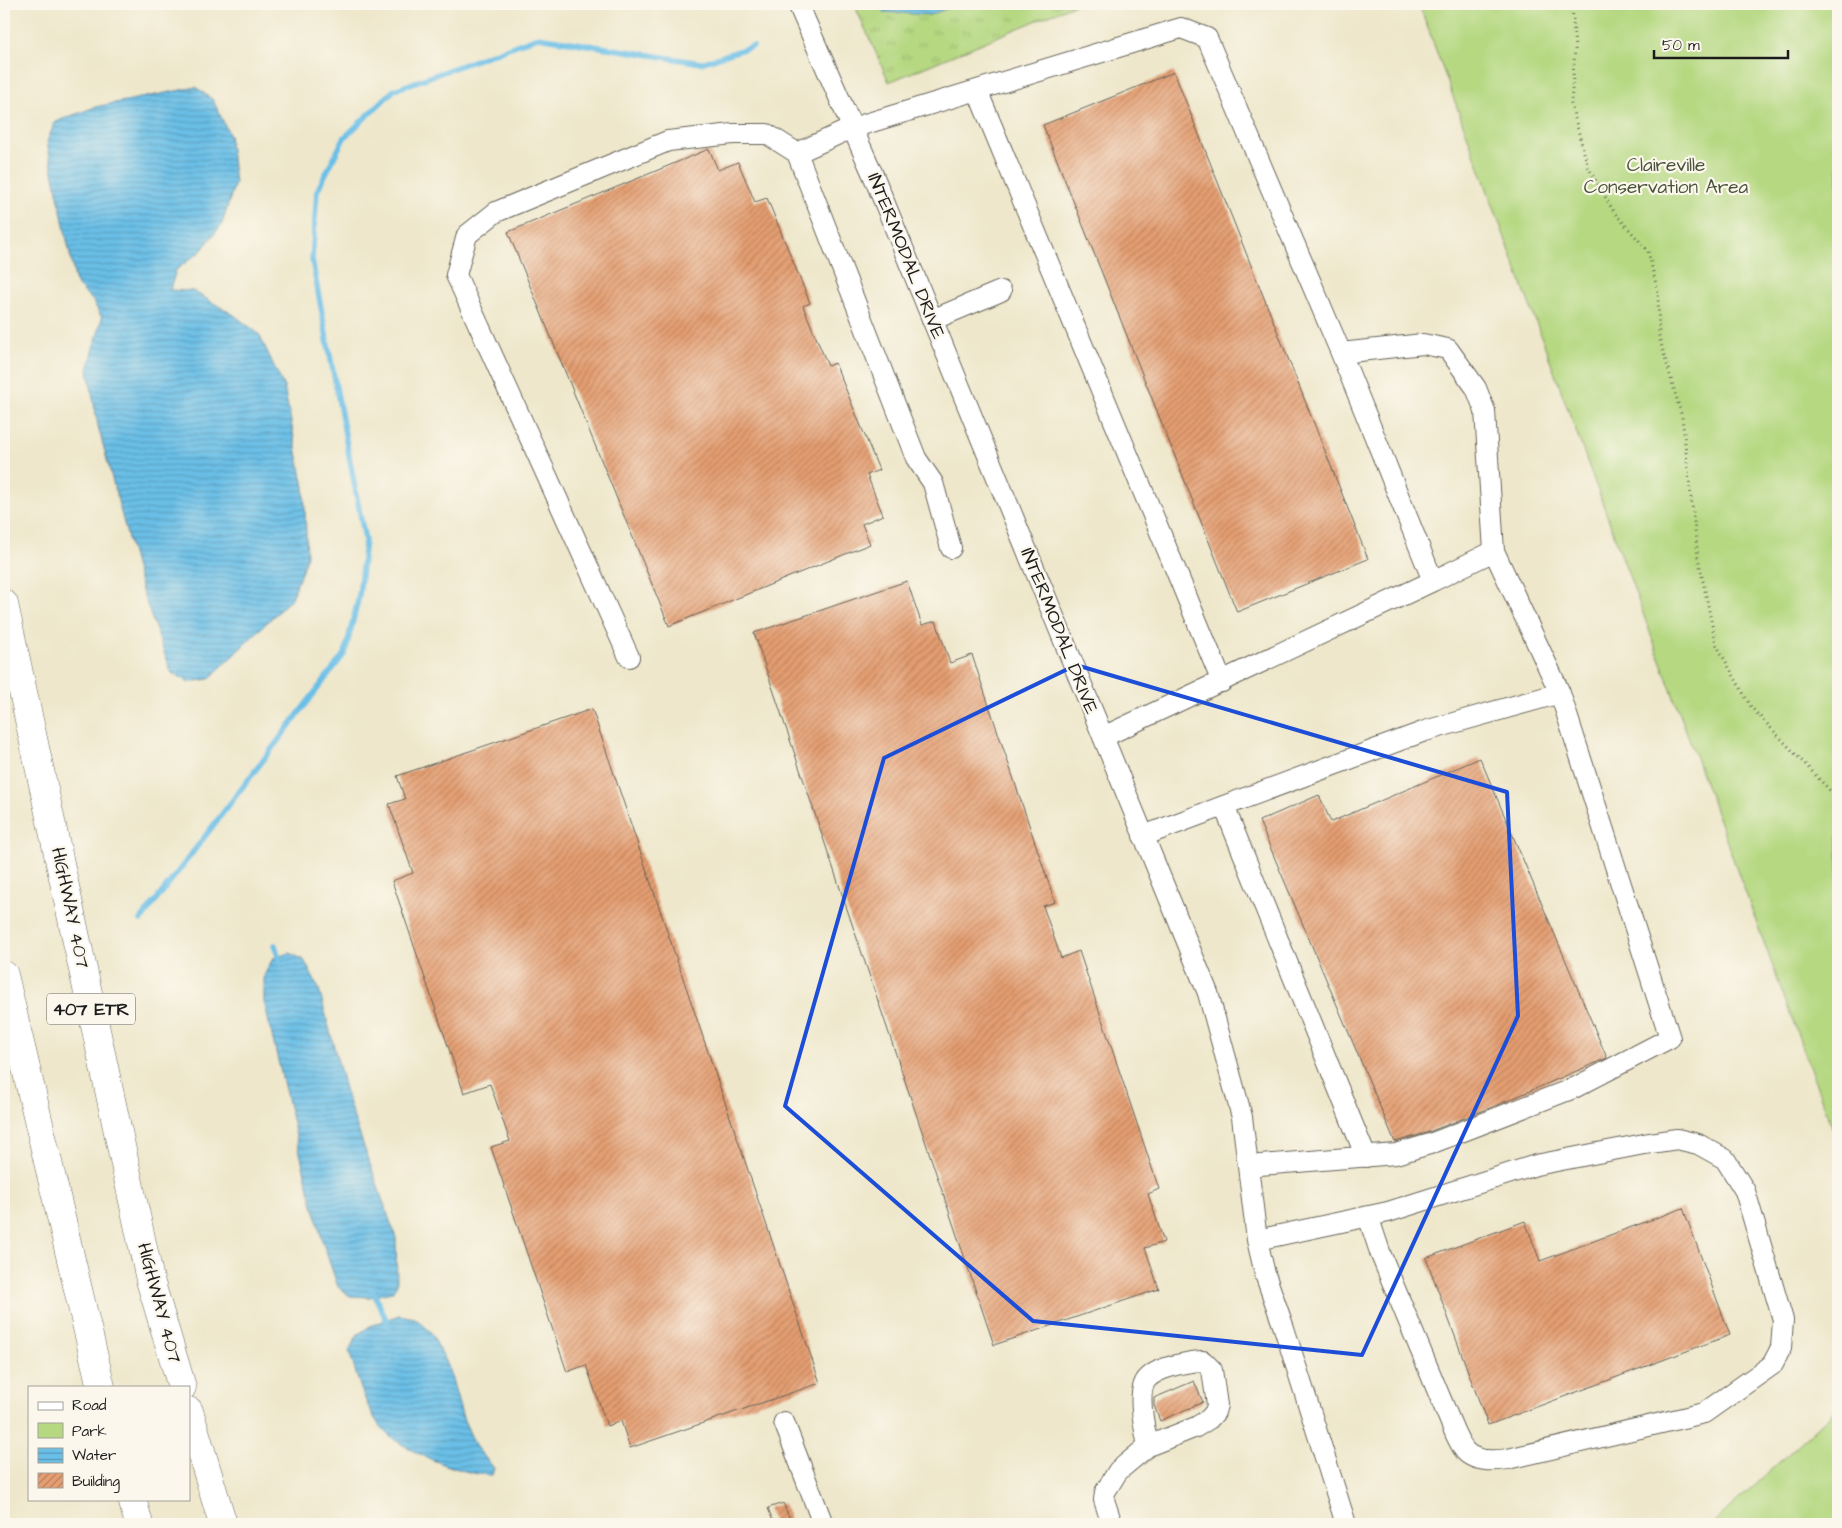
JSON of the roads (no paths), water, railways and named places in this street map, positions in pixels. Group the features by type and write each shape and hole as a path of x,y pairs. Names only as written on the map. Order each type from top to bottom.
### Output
{"highway":[{"name":"HIGHWAY 407","path":"4,604 150,1280 182,1386"},
{"path":"4,975 101,1386"},
{"path":"190,1414 222,1524"},
{"path":"132,1500 139,1524"}],"street":[{"name":"INTERMODAL DRIVE","path":"798,4 932,320 1208,993 1242,1117 1257,1240 1265,1274 1287,1337 1346,1524"},
{"path":"797,153 852,128 1181,28 1208,38 1341,353 1433,581"},
{"path":"977,90 1222,682"},
{"path":"629,657 456,275 467,235 496,212 668,141 733,134 767,134 797,153 916,458 933,483 952,548"},
{"path":"932,320 1001,291"},
{"path":"1248,1166 1396,1154 1430,1144 1574,1088 1670,1038 1560,693 1494,551 1485,411 1476,388 1448,349 1423,344 1341,353"},
{"path":"1103,737 1494,551"},
{"path":"1143,836 1424,730 1560,693"},
{"path":"1224,806 1366,1157"},
{"path":"1257,1240 1368,1216 1388,1212 1536,1165 1677,1139 1698,1144 1725,1159 1745,1191 1783,1320 1781,1348 1772,1365 1704,1413 1508,1459 1494,1461 1481,1459 1467,1453 1455,1434 1381,1255 1368,1216"},
{"path":"1112,1524 1104,1500 1105,1492 1118,1471 1148,1446 1196,1427 1209,1419 1215,1412 1212,1370 1203,1361 1161,1369 1147,1378 1143,1385 1142,1402 1143,1422 1148,1446"},
{"path":"784,1422 823,1524"}],"water":[{"path":"881,4 959,4 930,15 884,12"},
{"path":"196,87 213,100 229,134 235,183 222,224 201,251 176,270 170,290 193,291 234,315 259,334 284,387 304,487 307,556 292,598 209,679 189,682 171,672 142,591 98,426 88,370 102,318 93,301 76,284 47,142 55,122 95,107"},
{"path":"290,953 304,960 319,989 349,1104 396,1238 397,1284 392,1292 369,1297 350,1296 338,1287 323,1243 264,1002 264,976 273,958"},
{"path":"399,1315 415,1318 430,1331 448,1365 463,1418 476,1447 494,1468 492,1475 448,1466 415,1452 388,1434 374,1417 361,1390 349,1351 357,1335 370,1326"}],"waterway":[{"path":"141,920 345,653 359,596 365,540 312,260 317,191 344,138 394,90 538,37 701,63 753,46"},
{"path":"275,945 280,963"},
{"path":"372,1289 389,1326"}],"park label":[{"name":"Claireville Conservation Area","path":"1666,176"}]}
